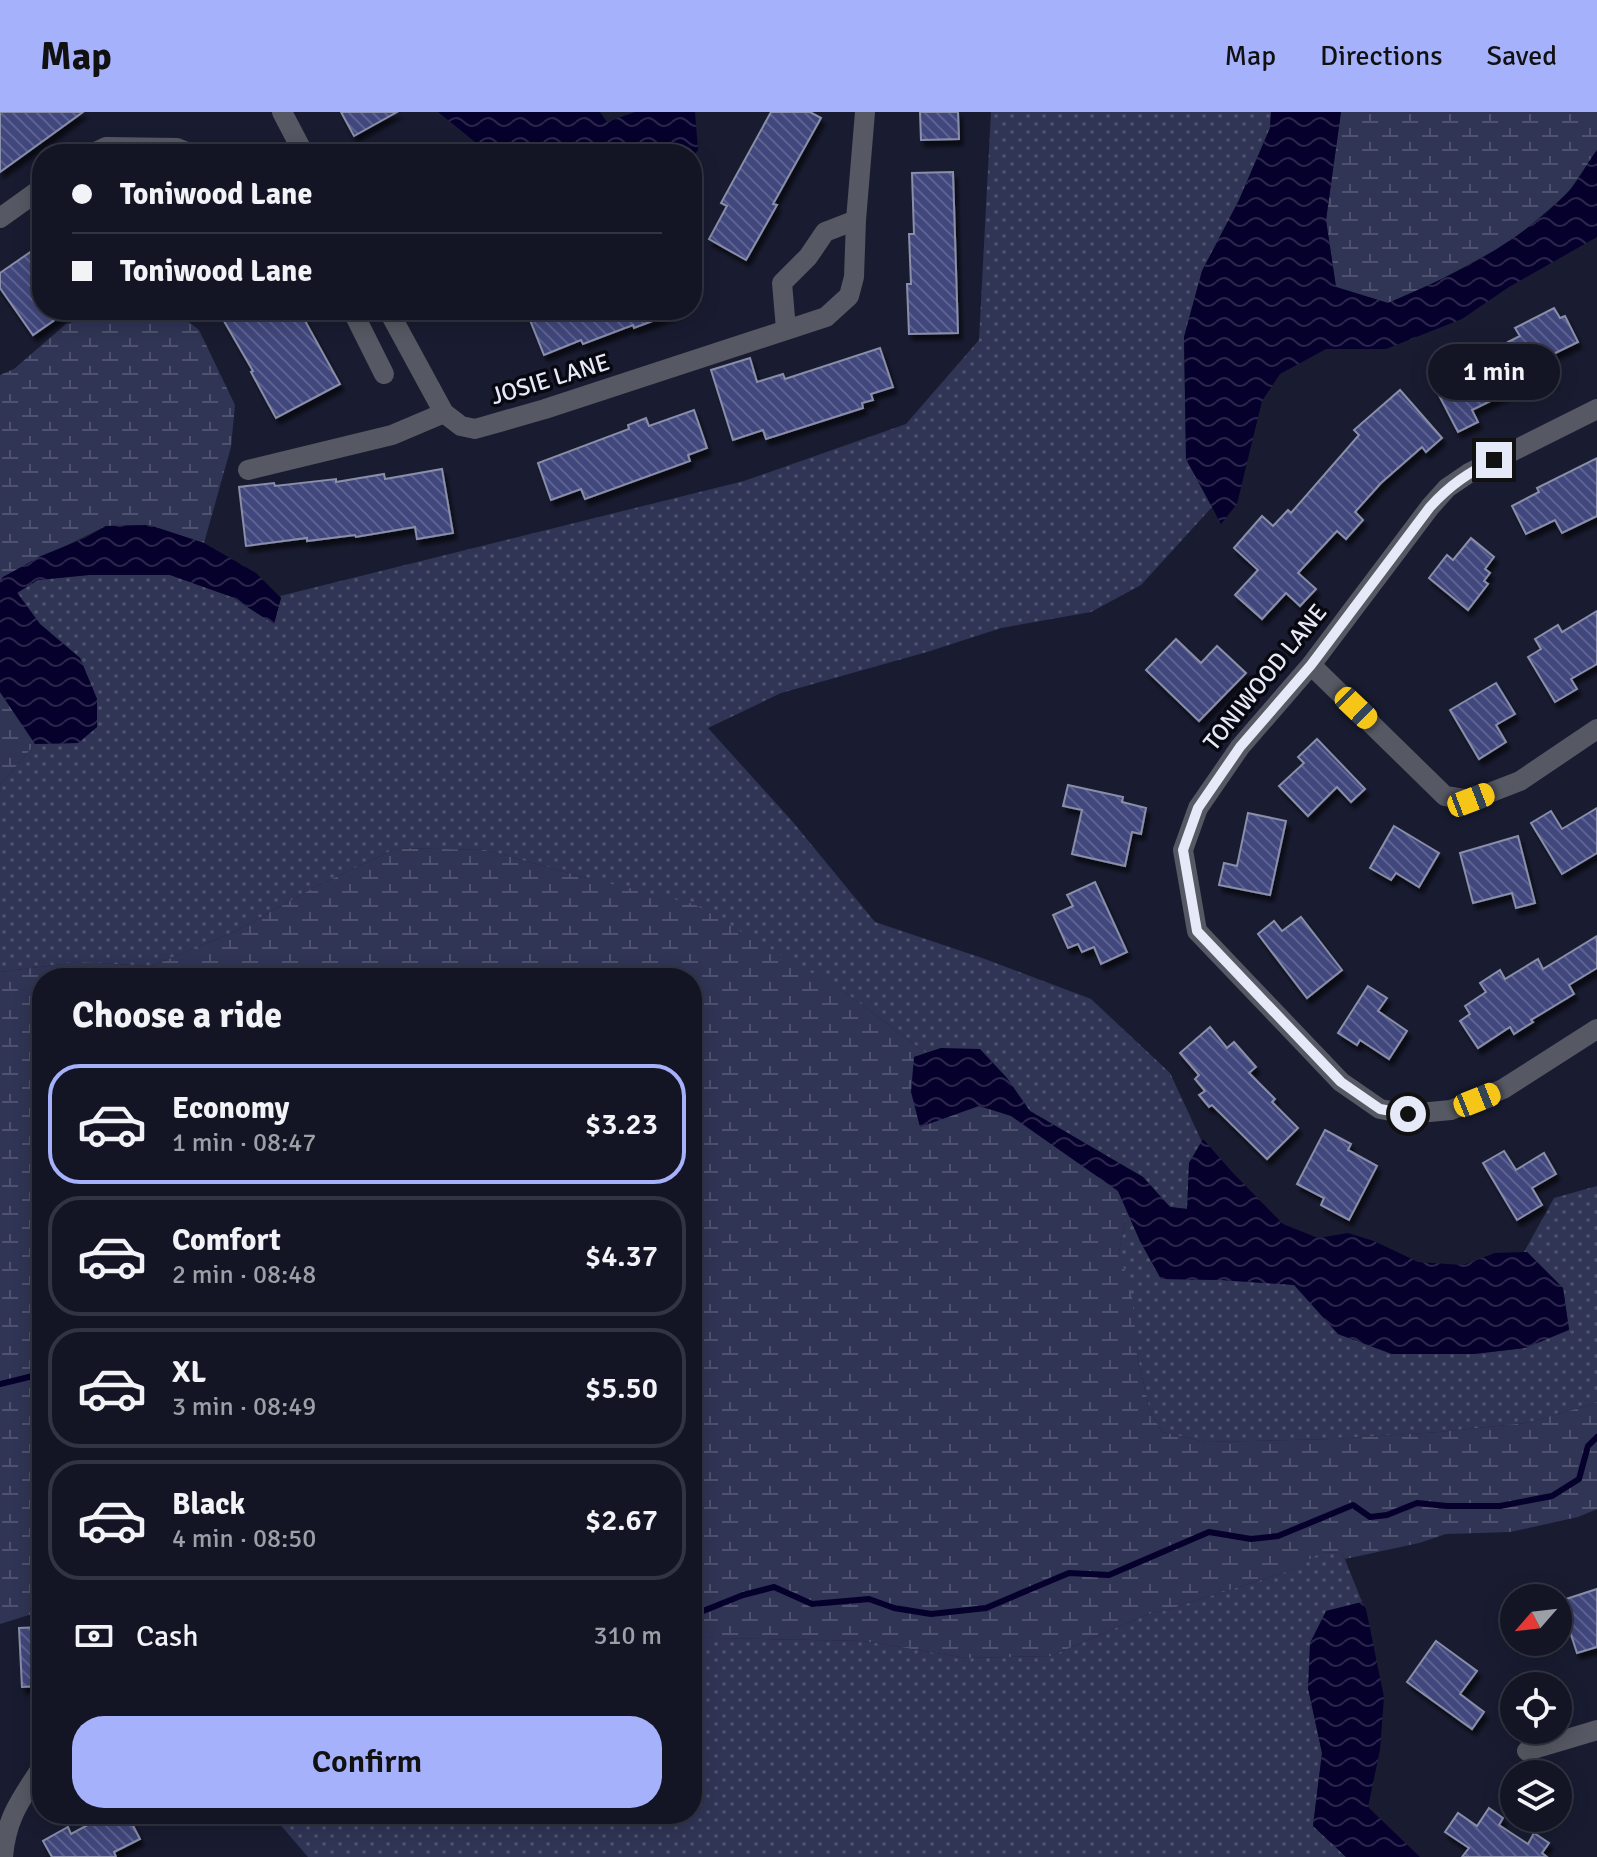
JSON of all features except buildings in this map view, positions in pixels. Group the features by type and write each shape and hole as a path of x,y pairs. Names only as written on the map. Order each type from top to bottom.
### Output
{"street":[{"path":"282,112 299,144"},
{"name":"JOSIE LANE","path":"444,413 461,426 475,429 826,317 849,296 854,277 865,112"},
{"path":"0,218 32,195"},
{"path":"786,329 782,283 808,257 825,232 856,220"},
{"path":"357,320 384,374"},
{"path":"248,470 392,435 444,413 393,320"},
{"name":"TONIWOOD LANE","path":"1597,409 1469,473 1447,488 1311,665 1240,747 1198,808 1183,850 1197,931 1341,1082 1380,1109 1408,1114 1451,1110 1503,1089 1597,1029"},
{"path":"1311,665 1445,796 1471,800 1520,781 1597,729"},
{"path":"1527,1751 1597,1730"},
{"path":"3,1857 5,1834 32,1782"}],"green space":[{"path":"991,112 1271,112 1270,128 1239,200 1202,271 1184,337 1186,459 1212,507 1141,585 1091,612 1001,628 781,693 708,728 792,821 875,922 1091,999 1170,1073 1202,1142 1189,1163 1188,1209 1170,1207 1143,1177 1030,1111 941,1048 926,1053 846,993 791,962 587,878 485,850 397,848 315,887 236,931 152,966 79,962 0,972 0,785 35,744 78,743 97,727 97,699 80,658 40,624 17,592 38,580 89,575 170,575 232,597 274,624 280,596 744,481 906,424 979,340"},
{"path":"1341,112 1597,112 1597,150 1567,194 1512,241 1440,280 1388,303 1336,287 1326,220"},
{"path":"79,320 186,320 199,330 235,405 231,447 204,543 149,525 106,526 3,577 0,582 0,375 14,369 66,324"},
{"path":"0,692 35,744 0,785"},
{"path":"397,848 485,850 694,904 846,993 926,1053 914,1057 979,1105 1011,1115 1118,1191 1127,1211 1119,1252 1132,1296 1137,1355 1150,1411 1162,1432 1206,1442 1334,1439 1439,1432 1526,1423 1597,1403 1597,1509 1578,1517 1510,1532 1446,1534 1345,1559 1342,1552 1321,1553 1283,1573 1148,1614 1051,1656 966,1658 864,1641 702,1637 702,968 32,968 32,1614 0,1624 0,972 79,962 152,966 236,931 315,887"},
{"path":"1597,1186 1597,1403 1526,1423 1439,1432 1334,1439 1206,1442 1162,1432 1150,1411 1119,1252 1127,1211 1161,1279 1295,1285 1338,1334 1392,1354 1474,1354 1525,1348 1569,1329 1563,1288 1524,1252 1554,1198"},
{"path":"1342,1552 1362,1602 1326,1611 1308,1688 1322,1753 1313,1825 1346,1857 308,1857 280,1824 702,1824 702,1637 864,1641 966,1658 1051,1656 1148,1614 1283,1573 1320,1553"}],"water":[{"path":"438,112 600,112 607,122 635,112 695,112 698,144 478,144"},
{"path":"1271,112 1341,112 1326,220 1336,287 1388,303 1482,258 1546,213 1570,190 1597,150 1597,237 1509,287 1462,319 1386,349 1326,349 1280,374 1262,401 1237,504 1221,524 1186,459 1184,337 1202,271 1239,200 1270,128"},
{"path":"149,525 204,543 256,573 281,598 274,624 232,597 170,575 89,575 38,580 17,593 40,624 80,658 97,699 97,727 78,743 35,744 0,692 0,582 3,577 41,556 106,526"},
{"path":"941,1048 980,1049 1007,1078 1030,1111 1143,1177 1170,1207 1187,1209 1189,1163 1203,1139 1283,1224 1318,1238 1348,1233 1374,1241 1418,1262 1463,1265 1495,1253 1527,1252 1563,1288 1569,1330 1525,1348 1474,1354 1392,1354 1338,1334 1294,1285 1161,1279 1118,1191 1011,1116 979,1106 920,1127 911,1092 914,1057"},
{"path":"1362,1602 1384,1697 1380,1750 1368,1807 1420,1857 1346,1857 1313,1826 1322,1753 1308,1688 1310,1643 1326,1611"}],"waterway":[{"path":"0,1384 32,1376"},
{"path":"702,1611 774,1587 812,1604 869,1599 894,1608 931,1614 986,1608 1069,1573 1109,1575 1209,1532 1251,1539 1278,1536 1353,1505 1370,1517 1387,1515 1417,1503 1500,1506 1552,1496 1579,1479 1588,1446 1597,1437"}],"route":[{"path":"1408,1114 1380,1109 1341,1082 1197,931 1183,850 1198,808 1240,747 1311,665 1430,507 1447,488 1494,460"}]}
